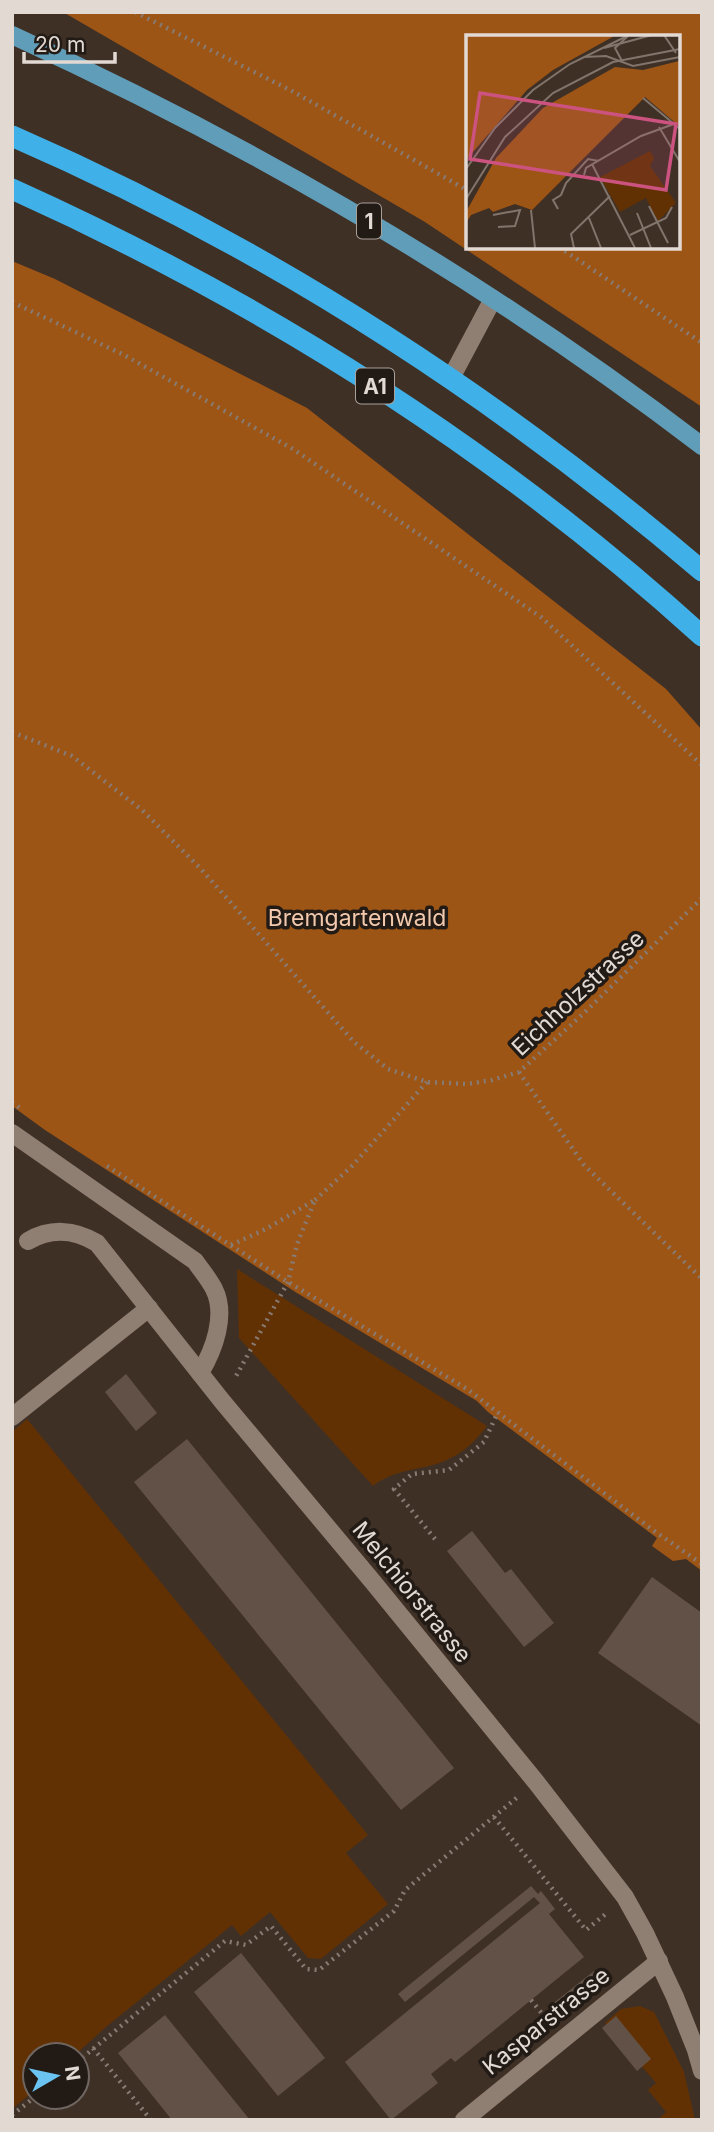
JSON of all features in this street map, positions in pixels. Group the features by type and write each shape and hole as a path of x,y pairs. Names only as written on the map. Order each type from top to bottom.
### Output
{"highway":[{"name":"A1","path":"12,136 108,180 254,256 333,303 451,378 592,480 702,571"},
{"name":"A1","path":"12,189 169,265 294,335 363,378 461,444 558,516 702,636"}],"main road":[{"name":"1","path":"12,35 93,73 246,152 372,223 493,299 612,380 702,446"}],"street":[{"path":"451,378 493,299"},
{"path":"12,1133 195,1261 215,1290 219,1316 212,1353 200,1373"},
{"name":"Melchiorstrasse","path":"28,1241 55,1232 77,1233 88,1237 104,1250 222,1401 536,1782 625,1898 659,1961 702,2071"},
{"path":"12,1417 149,1308"},
{"name":"Kasparstrasse","path":"464,2120 659,1961"}],"path":[{"path":"135,12 292,91 466,189"},
{"path":"560,248 702,343"},
{"path":"12,302 124,355 293,449 541,617 702,765"},
{"name":"Eichholzstrasse","path":"12,732 72,756 142,810 201,869 354,1042 388,1069 427,1083 467,1084 519,1072 702,898"},
{"path":"519,1072 584,1165 702,1279"},
{"path":"230,1245 266,1229 315,1200 353,1165 427,1083"},
{"path":"12,1102 30,1115"},
{"path":"104,1165 288,1282 467,1390 702,1564"},
{"path":"222,1401 288,1282 297,1244 315,1200"},
{"path":"435,1539 394,1489 412,1474 449,1469 484,1441 498,1412"},
{"path":"151,2120 93,2048 225,1941 246,1945 271,1926 306,1969 319,1970 394,1911 405,1890 536,1782"},
{"path":"494,1817 586,1930 625,1898"}],"shaded area":[{"path":"237,1269 487,1426 469,1446 455,1456 393,1475 373,1486 239,1338"},
{"path":"27,1419 368,1835 346,1853 388,1904 321,1959 308,1958 270,1912 241,1936 232,1925 90,2041 21,2041 21,2102 12,2109 12,1432"},
{"path":"640,2006 654,2012 684,2072 695,2120 657,2120 666,2112 648,2090 656,2083 605,2023 621,2009"}],"green space":[{"path":"63,12 702,12 702,407 425,222"},
{"name":"Bremgartenwald","path":"12,261 55,279 307,408 666,689 702,730 702,1571 686,1559 673,1561 652,1546 657,1538 477,1401 297,1293 12,1106"}],"building":[{"path":"126,1374 157,1413 136,1431 105,1392"},
{"path":"187,1439 454,1768 401,1810 134,1482"},
{"path":"472,1531 505,1573 511,1569 554,1623 524,1647 447,1551"},
{"path":"652,1577 702,1613 702,1726 598,1653"},
{"path":"531,1886 538,1894 541,1891 555,1909 549,1914 584,1957 455,2062 451,2058 431,2074 438,2083 391,2120 345,2062 540,1903 534,1897 405,2002 398,1994"},
{"path":"241,1953 325,2058 278,2096 194,1992"},
{"path":"594,1971 603,1982 561,2017 551,2005"},
{"path":"165,2015 250,2120 172,2120 118,2053"},
{"path":"616,2016 651,2059 637,2071 602,2028"}]}
